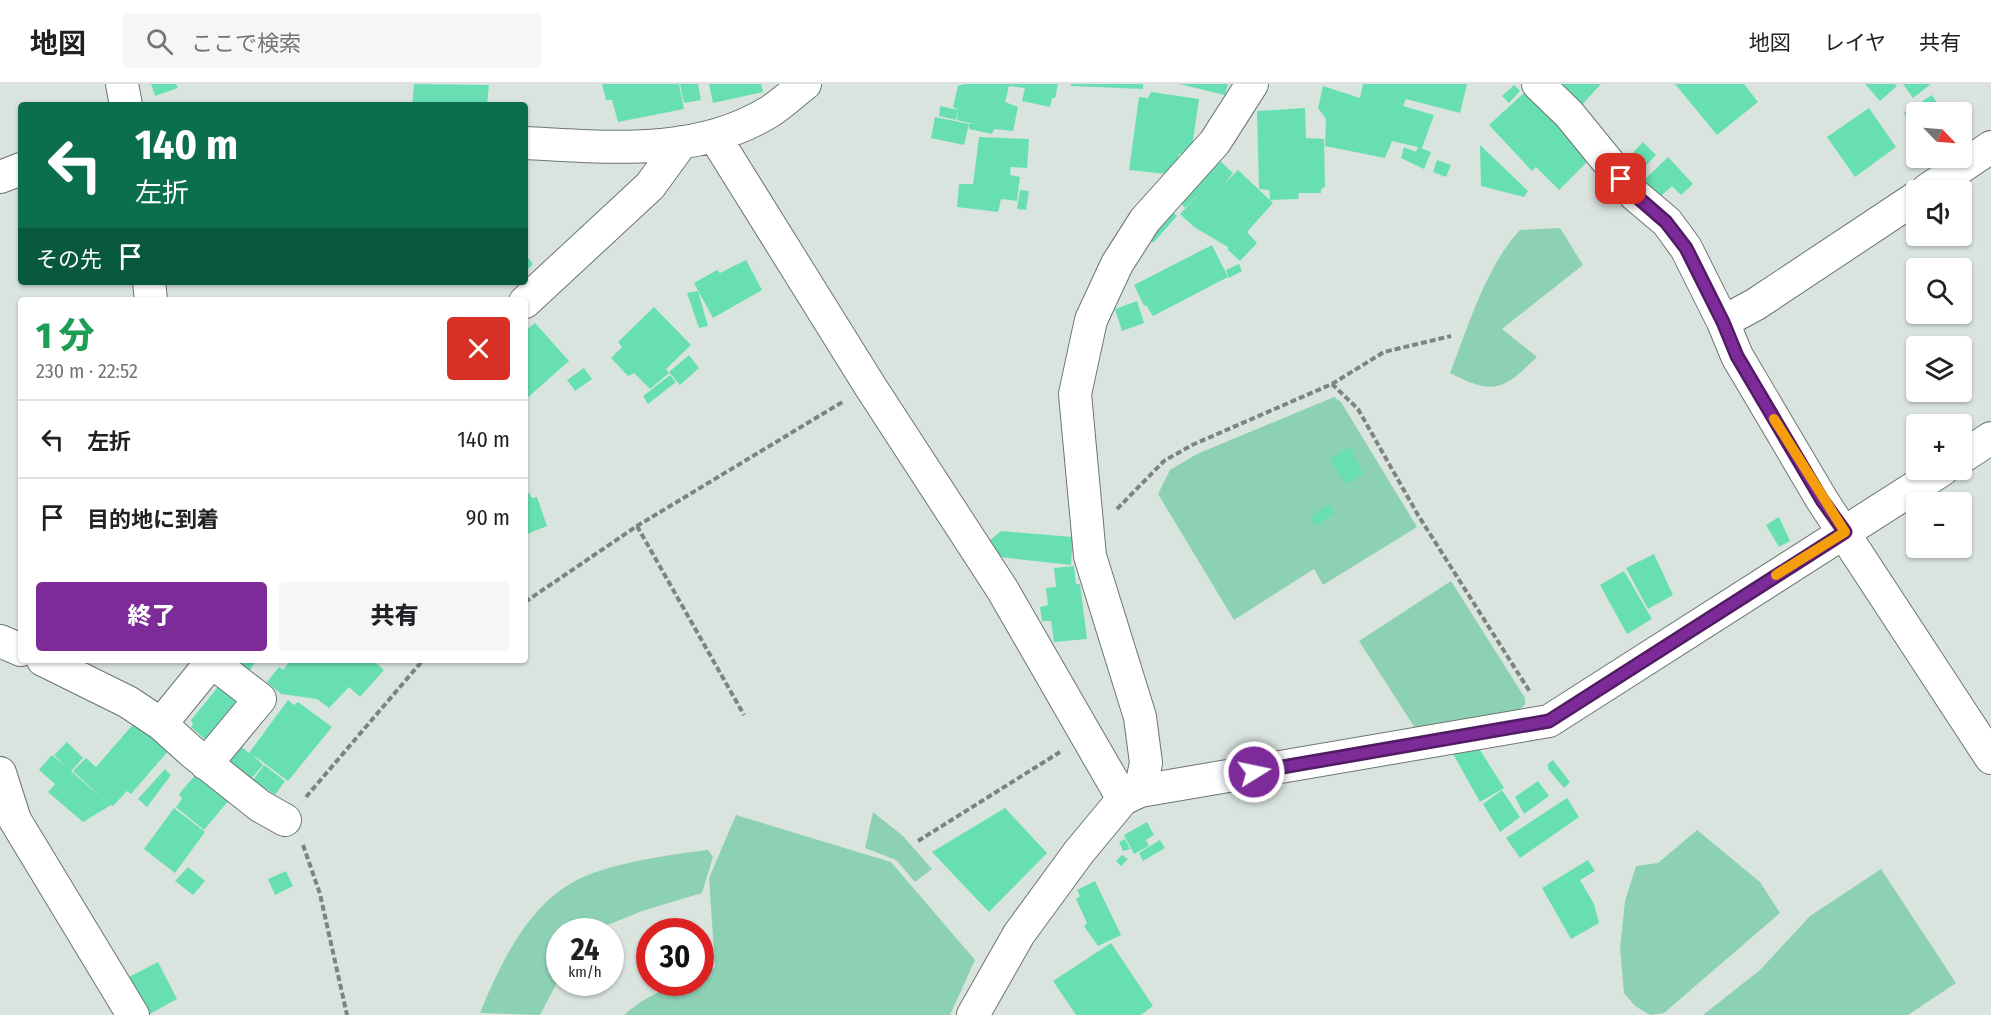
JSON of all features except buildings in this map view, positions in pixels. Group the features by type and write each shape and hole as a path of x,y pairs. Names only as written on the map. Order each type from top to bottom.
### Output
{"street":[{"path":"122,84 125,102"},
{"path":"528,142 612,149 715,137 768,112 805,84"},
{"path":"973,1015 1019,934 1079,852 1132,795 1146,763 1140,717 1090,556 1075,394 1091,320 1117,264 1145,220 1215,142 1252,84"},
{"path":"1538,84 1569,114 1635,195 1666,222 1686,248 1723,322 1737,356 1822,500 1991,758"},
{"path":"715,137 870,386 1002,588 1086,736 1132,795"},
{"path":"528,299 650,186 682,142"},
{"path":"1942,180 1991,147"},
{"path":"0,177 18,171"},
{"path":"1723,322 1756,304 1906,204"},
{"path":"1972,450 1991,438"},
{"path":"1132,795 1549,721 1926,480"},
{"path":"0,641 18,649"},
{"path":"49,663 128,702 161,724 206,764 260,806 285,820"},
{"path":"161,724 210,663"},
{"path":"206,764 260,699 215,663"},
{"path":"0,773 15,820 133,1015"}],"path":[{"path":"1089,537 1164,461 1192,445 1332,384 1384,352 1451,336"},
{"path":"1332,384 1358,409 1418,514 1496,642 1549,721"},
{"path":"528,600 638,526 870,386"},
{"path":"638,526 744,715"},
{"path":"347,1015 320,894 306,849 285,820 420,663"},
{"path":"918,842 1086,736"}],"green space":[{"path":"1560,228 1583,265 1502,329 1537,357 1515,377 1497,386 1477,385 1450,373 1487,279 1508,245 1520,230"},
{"path":"1334,397 1341,402 1417,527 1323,585 1314,569 1234,620 1158,494 1170,470 1197,454"},
{"path":"1451,581 1525,698 1525,705 1519,710 1415,728 1359,641"},
{"path":"873,812 903,836 932,869 915,882 896,860 865,848"},
{"path":"736,815 891,862 975,960 950,1015 624,1015 652,996 714,996 714,918 712,918 709,878"},
{"path":"1697,830 1760,882 1780,913 1664,1013 1650,1015 1635,1006 1624,993 1620,948 1625,901 1636,866 1658,863"},
{"path":"708,850 713,857 702,893 624,918 546,918 546,996 550,996 540,1015 480,1013 507,955 531,919 545,903 561,890 593,873 659,857"},
{"path":"1881,869 1956,983 1908,1015 1703,1015 1760,970 1810,916"}],"slow traffic":[{"path":"1774,419 1822,500 1845,532 1776,575"}],"route":[{"path":"1254,772 1549,721 1674,639 1845,532 1822,500 1737,356 1723,322 1686,248 1666,222 1635,195 1621,179"}]}
